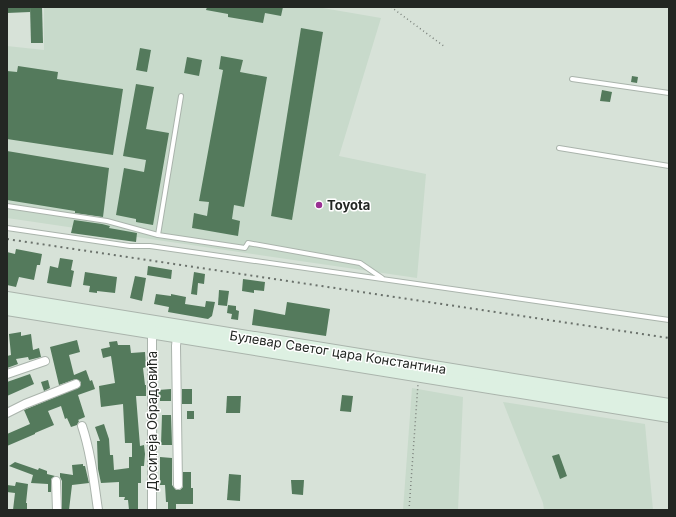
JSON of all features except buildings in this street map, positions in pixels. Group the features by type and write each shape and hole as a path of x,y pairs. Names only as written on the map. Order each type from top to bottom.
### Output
{"main road":[{"name":"Булевар Светог цара Константина","path":"7,298 669,405"},
{"name":"Булевар Светог цара Константина","path":"7,309 669,416"}],"street":[{"name":"Доситеја Обрадовића","path":"152,332 152,510"},
{"path":"177,337 178,485"},
{"path":"7,374 45,361"},
{"path":"7,413 76,384"},
{"path":"82,426 98,510"},
{"path":"56,481 57,510"}],"lane":[{"path":"572,79 669,93"},
{"path":"158,235 181,96"},
{"path":"559,148 669,166"},
{"path":"7,206 107,221 158,235 245,248 248,243 353,261 360,263 384,279"},
{"path":"7,228 130,246 150,246 669,320"}],"path":[{"path":"391,7 445,48"},
{"path":"409,510 418,375"}],"shaded area":[{"path":"44,7 317,7 381,18 339,156 426,174 417,278 7,218 7,46 44,50"},
{"path":"412,388 463,397 458,510 403,510"},
{"path":"503,402 645,424 653,510 544,510 543,503"}],"railway":[{"path":"7,239 669,338"}],"place":[{"name":"Toyota","path":"319,205"}]}
